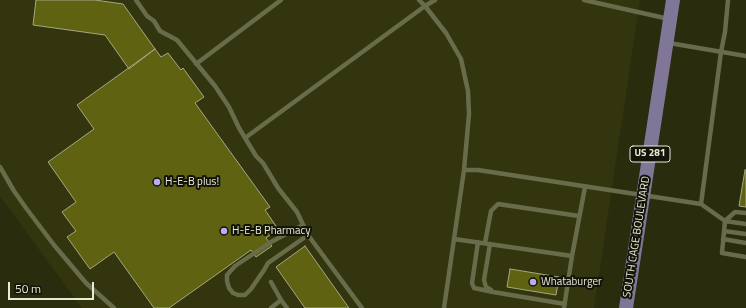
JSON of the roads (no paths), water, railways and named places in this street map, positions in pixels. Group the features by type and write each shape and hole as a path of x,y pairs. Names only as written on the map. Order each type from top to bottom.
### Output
{"main road":[{"name":"SOUTH CAGE BOULEVARD","path":"626,308 673,0"}],"lane":[{"path":"136,0 147,16 154,21 160,31 177,40 215,86 229,107 239,128 256,156 263,163 278,188 297,212 308,235 362,308"},
{"path":"196,64 281,0"},
{"path":"419,0 446,33 461,59 468,91 469,114 464,170 444,308"},
{"path":"245,138 434,0"},
{"path":"584,0 670,20"},
{"path":"609,6 610,0"},
{"path":"701,204 725,32 728,0"},
{"path":"667,43 746,56"},
{"path":"0,167 14,191 54,245 86,283 114,308"},
{"path":"464,170 478,170 701,204 725,221 746,224"},
{"path":"478,242 472,283 474,288 564,306 584,187"},
{"path":"493,292 486,286 484,280 491,211 498,204 579,216"},
{"path":"746,213 735,212 725,221 722,254 746,257"},
{"path":"303,225 271,242 235,266 227,275 229,288 238,296 245,295 251,289 268,263 308,235"},
{"path":"724,231 746,234"},
{"path":"454,239 572,256"},
{"path":"723,239 746,243"},
{"path":"271,282 287,308"},
{"path":"271,308 282,300"}],"place":[{"name":"H-E-B plus!","path":"157,182"},
{"name":"H-E-B Pharmacy","path":"224,231"},
{"name":"Whataburger","path":"533,282"}]}
